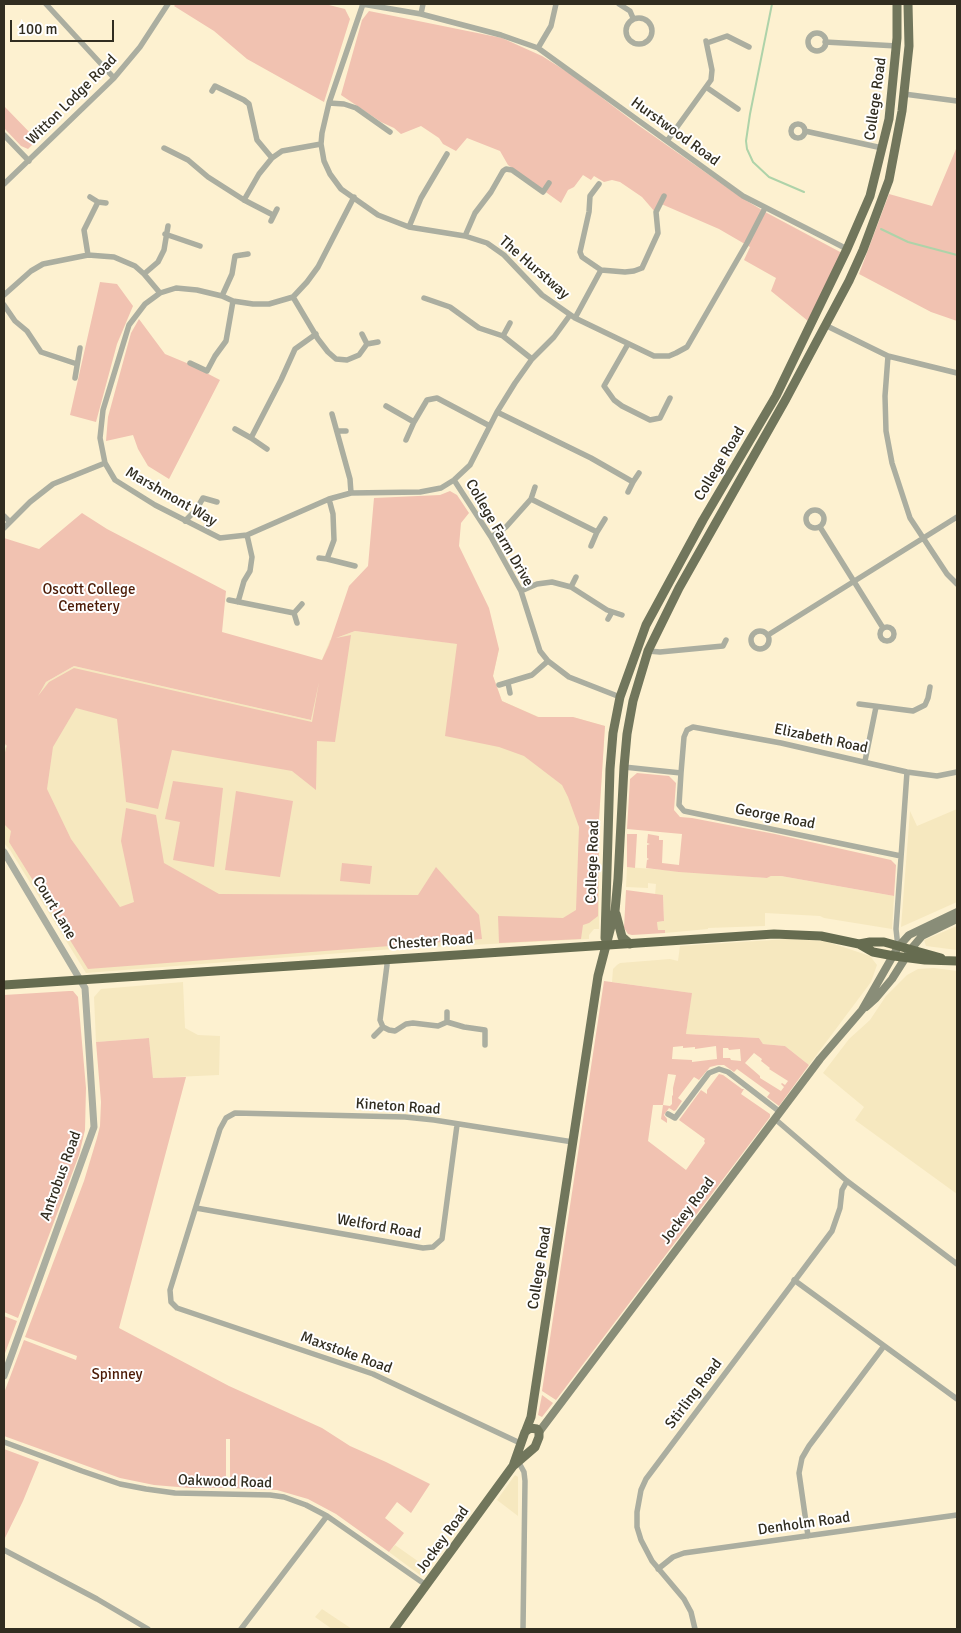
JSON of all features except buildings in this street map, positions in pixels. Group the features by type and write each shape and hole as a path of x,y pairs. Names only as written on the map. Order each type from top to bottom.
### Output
{"highway":[{"name":"Chester Road","path":"4,984 310,965 386,958 797,934 821,936 859,944 880,942 898,947 909,953"},
{"name":"Chester Road","path":"859,944 873,952 894,956 909,953"},
{"path":"909,953 924,960 957,961"}],"main road":[{"name":"College Road","path":"605,946 612,733 620,697 646,626 703,520 776,396 847,249 870,196 882,148 893,90 898,4"},
{"name":"College Road","path":"520,1444 531,1417 598,976 615,911 624,767 633,701 648,651 658,629 679,588 786,399 849,281 863,250 889,180 904,94 909,41 908,4"},
{"path":"893,90 904,94"},
{"path":"813,320 825,325"},
{"path":"646,626 658,629"},
{"name":"College Road","path":"615,911 622,937 630,944"},
{"path":"898,947 909,935 957,912"},
{"name":"Jockey Road","path":"538,1430 820,1059 862,1010 880,994 922,936 957,919"},
{"name":"Jockey Road","path":"862,1010 898,947"},
{"path":"520,1444 522,1449 529,1452 536,1444 538,1430 531,1417"},
{"path":"526,1430 534,1427 538,1430"},
{"name":"Jockey Road","path":"516,1464 520,1444"},
{"name":"Jockey Road","path":"394,1629 516,1464 529,1452"}],"street":[{"path":"46,4 114,78"},
{"name":"Witton Lodge Road","path":"4,184 114,78 135,54 168,4"},
{"name":"Hurstwood Road","path":"363,4 421,14 538,48 743,196 847,249"},
{"name":"The Hurstway","path":"363,4 329,103 322,133 321,144 324,161 330,174 341,189 378,215 409,227 464,236 487,243 504,255 542,295 572,316 654,356 668,356 687,347 748,243 765,208"},
{"path":"421,14 423,4"},
{"path":"538,48 551,26 556,4"},
{"path":"619,4 630,11 633,18"},
{"path":"633,18 643,18 651,26 651,35 648,41 642,44 634,44 626,36 626,25 633,18"},
{"path":"667,142 711,80 712,70 707,42 727,36 749,47"},
{"path":"825,42 897,46"},
{"path":"215,85 249,104 257,140 272,158"},
{"path":"706,87 738,109"},
{"path":"904,94 957,101"},
{"path":"329,103 344,104 356,108 390,132"},
{"path":"805,130 882,148"},
{"path":"4,135 29,161"},
{"path":"244,200 259,174 272,158 282,151 321,144"},
{"path":"164,148 188,160 208,177 272,218 276,209"},
{"path":"409,227 421,198 448,154"},
{"path":"464,236 475,212 506,169 512,170 543,192 548,183"},
{"path":"599,184 590,196 589,212 580,252 582,257 601,270 634,272 642,268 658,233 656,212 664,196"},
{"path":"90,197 98,202 106,203"},
{"path":"4,296 31,271 43,264 88,256 114,257 135,266 160,292 176,288 197,290 222,296 234,302 269,304 293,297 308,282 318,267 354,198"},
{"path":"88,256 84,230 98,202"},
{"path":"144,274 158,262 164,250 168,226"},
{"path":"166,234 200,246"},
{"path":"222,296 232,274 235,256 232,250"},
{"path":"235,256 248,254"},
{"path":"454,480 470,464 497,412 532,359 572,316 601,270"},
{"name":"Marshmont Way","path":"160,292 145,304 129,324 103,410 100,438 104,463 115,480 129,491 220,538 247,535 329,499 351,493 420,492 441,488 454,480"},
{"path":"293,297 328,352 336,359 347,360 359,355 368,344 378,342"},
{"path":"424,298 450,306 479,328 502,336 532,359"},
{"path":"190,363 210,372 215,356 226,341 234,302"},
{"path":"4,304 16,321 27,331 41,352 77,364"},
{"path":"502,336 510,323"},
{"path":"825,325 888,356 957,373"},
{"path":"251,438 295,349 316,334"},
{"path":"362,334 368,344"},
{"path":"628,344 604,386 614,400 650,420 660,418 670,398"},
{"path":"75,378 80,348"},
{"path":"888,356 885,396 886,431 892,463 910,518 922,539 957,584"},
{"path":"406,440 427,400 437,398 490,426"},
{"path":"386,406 414,422"},
{"path":"497,412 591,458 633,482"},
{"path":"332,414 350,479 351,493"},
{"path":"235,429 267,449"},
{"path":"337,432 346,431"},
{"path":"4,528 39,494 53,484 104,463"},
{"path":"628,492 639,473"},
{"name":"College Farm Drive","path":"454,480 491,536 521,591 540,651 548,661 569,677 620,697"},
{"path":"491,536 506,527 531,499 535,487"},
{"path":"185,521 196,510 204,494 217,502"},
{"path":"327,559 334,540 333,514 329,499"},
{"path":"531,499 597,532"},
{"path":"4,516 10,522"},
{"path":"768,635 957,516"},
{"path":"591,546 605,519"},
{"path":"820,527 883,628"},
{"path":"238,602 244,581 250,571 252,557 247,535"},
{"path":"319,558 355,566"},
{"path":"571,587 576,577"},
{"path":"521,591 537,584 552,582 571,587 612,612 622,615"},
{"path":"229,600 294,613"},
{"path":"294,613 302,604"},
{"path":"608,619 612,612"},
{"path":"294,613 297,623"},
{"path":"648,651 660,652 723,646 726,640"},
{"path":"498,685 532,675 548,661"},
{"path":"508,683 510,693"},
{"path":"859,704 913,711 925,705 930,687"},
{"path":"865,761 876,707"},
{"name":"Elizabeth Road","path":"684,737 690,728 697,727 782,743 908,772 936,776 957,772"},
{"name":"George Road","path":"684,737 679,805 684,811 901,856"},
{"path":"624,767 681,773"},
{"path":"898,947 896,930 908,772"},
{"name":"Court Lane","path":"4,852 81,979"},
{"path":"386,958 387,965 380,1020 383,1027 395,1030 406,1024 438,1026 447,1022 485,1030 485,1045"},
{"name":"Antrobus Road","path":"4,1376 94,1127 86,992 81,979"},
{"path":"447,1012 447,1022"},
{"path":"374,1036 383,1027"},
{"path":"671,1124 709,1073 719,1069 728,1072 780,1112"},
{"name":"Kineton Road","path":"196,1208 224,1121 235,1113 405,1117 573,1142"},
{"path":"668,1114 675,1118"},
{"path":"774,1119 848,1181 957,1264"},
{"name":"Welford Road","path":"196,1208 423,1248 434,1247 442,1239 458,1125"},
{"name":"Stirling Road","path":"695,1629 691,1612 684,1599 647,1553 637,1527 638,1501 646,1479 832,1231 840,1208 841,1194 848,1181"},
{"name":"Maxstoke Road","path":"196,1208 170,1290 171,1302 177,1308 373,1374 520,1444"},
{"path":"794,1280 957,1399"},
{"path":"808,1536 799,1473 802,1458 884,1346"},
{"name":"Oakwood Road","path":"4,1442 120,1484 175,1493 284,1497 306,1505 327,1516 426,1585"},
{"path":"516,1464 524,1472 525,1481 523,1629"},
{"name":"Denholm Road","path":"658,1569 673,1557 684,1553 957,1515"},
{"path":"241,1629 327,1516"},
{"path":"4,1550 97,1599 148,1629"}],"shaded area":[{"path":"355,631 499,649 493,676 502,701 539,717 573,717 605,726 599,819 599,929 594,929 589,935 589,939 393,949 86,973 4,843 4,750 46,682 74,666 311,720 322,660 330,640"},
{"path":"957,809 957,902 901,927 910,811 917,826"},
{"path":"627,867 767,878 781,876 894,896 892,929 820,916 765,913 765,926 708,928 665,933 664,930 658,930 657,922 664,921 663,895 655,895 656,884 648,883 648,888 626,887"},
{"path":"957,926 957,950 926,946 924,940"},
{"path":"788,939 825,941 870,956 877,965 871,982 809,1065 785,1046 763,1044 759,1038 686,1034 691,993 612,982 613,969 620,963 670,959 678,961 680,946"},
{"path":"934,968 957,971 957,1194 855,1120 864,1107 823,1073 849,1039 870,1020 886,996 907,975 918,969"},
{"path":"183,982 185,1028 198,1035 220,1036 219,1075 153,1078 149,1038 96,1042 94,997 101,989"},
{"path":"515,1475 518,1477 518,1516 497,1500"},
{"path":"395,1545 429,1569 420,1575 389,1552"},
{"path":"322,1609 352,1629 332,1629 315,1617"}],"green space":[{"path":"176,4 325,4 345,9 350,19 324,102 247,59 214,31 174,6"},
{"path":"369,11 502,38 542,56 572,75 638,125 742,198 842,253 808,321 771,291 776,278 744,260 750,247 719,229 659,203 655,212 642,197 620,182 612,180 604,182 594,176 591,180 583,175 574,187 568,190 561,203 508,165 500,151 467,138 456,151 443,144 439,138 421,126 401,134 341,95 362,20"},
{"path":"4,106 37,140 28,149 21,146 4,128"},
{"path":"956,149 957,321 931,312 859,274 889,194 932,206"},
{"path":"100,282 117,284 133,306 117,344 96,422 70,415"},
{"path":"139,319 165,354 220,380 169,479 148,466 138,449 133,435 106,441 108,417 131,333"},
{"name":"Oscott College Cemetery","path":"450,491 457,495 469,513 461,523 459,546 489,608 499,649 493,676 502,701 538,717 573,717 605,726 599,819 598,916 583,925 581,939 499,943 498,916 563,918 576,910 579,827 562,785 524,756 499,747 445,736 457,644 355,631 336,638 351,635 335,742 317,741 316,790 292,771 172,750 158,809 126,802 117,719 76,708 53,747 47,789 71,839 120,907 134,902 121,841 126,808 156,815 164,863 219,894 418,895 436,867 479,915 482,939 88,969 9,842 11,831 4,824 4,756 7,745 4,741 4,538 39,549 82,513 107,529 226,591 222,632 322,660 349,586 368,566 374,498 440,495","holes":["74,666 311,720 319,682 312,722 74,668 49,682 38,696 46,682"]},
{"path":"637,773 669,776 676,783 674,810 680,817 775,834 891,860 896,865 894,896 781,876 767,878 646,868 647,860 649,859 647,858 647,845 650,844 647,843 648,834 659,836 659,840 663,840 662,863 679,865 682,834 627,829 630,779"},
{"path":"173,781 223,788 214,867 173,860 180,822 165,819"},
{"path":"236,791 293,801 280,877 225,870"},
{"path":"627,834 637,834 635,868 627,867"},
{"path":"342,863 372,866 370,884 340,881"},
{"path":"626,890 663,895 664,921 657,922 658,930 665,930 665,933 628,934 624,928"},
{"path":"604,981 692,993 686,1034 759,1038 763,1044 785,1046 809,1065 779,1106 767,1097 770,1093 737,1069 734,1072 724,1065 710,1067 699,1080 694,1077 678,1098 682,1101 676,1110 674,1111 669,1108 664,1115 667,1123 661,1119 663,1105 653,1105 648,1141 686,1170 705,1143 705,1139 679,1120 701,1090 707,1094 707,1090 719,1074 744,1089 741,1094 770,1114 770,1117 556,1400 542,1391","holes":["716,1046 717,1059 692,1062 692,1060 672,1059 673,1047 695,1047 695,1049","723,1048 728,1048 729,1050 740,1049 741,1061 723,1058","754,1053 762,1059 761,1061 769,1069 788,1081 785,1085 781,1084 784,1087 781,1091 760,1078 745,1063","668,1074 676,1075 672,1104 670,1106 663,1105"]},
{"path":"73,991 78,997 86,1088 85,1130 79,1155 18,1318 4,1312 4,995"},
{"name":"Spinney","path":"149,1038 153,1078 186,1077 119,1328 229,1386 322,1428 350,1446 430,1484 411,1513 397,1502 385,1518 404,1533 389,1552 336,1514 308,1499 277,1490 230,1488 230,1439 226,1439 226,1488 190,1488 154,1485 120,1478 4,1436 4,1393 24,1340 76,1360 77,1356 25,1337 84,1181 100,1126 101,1102 96,1042"},
{"path":"4,1316 17,1321 4,1356"},
{"path":"542,1395 553,1403 542,1417 538,1415"},
{"path":"4,1449 39,1462 4,1540"}],"waterway":[{"path":"772,4 750,114 746,141 747,149 753,162 769,177 804,192"},
{"path":"881,229 908,242 957,255"}]}
